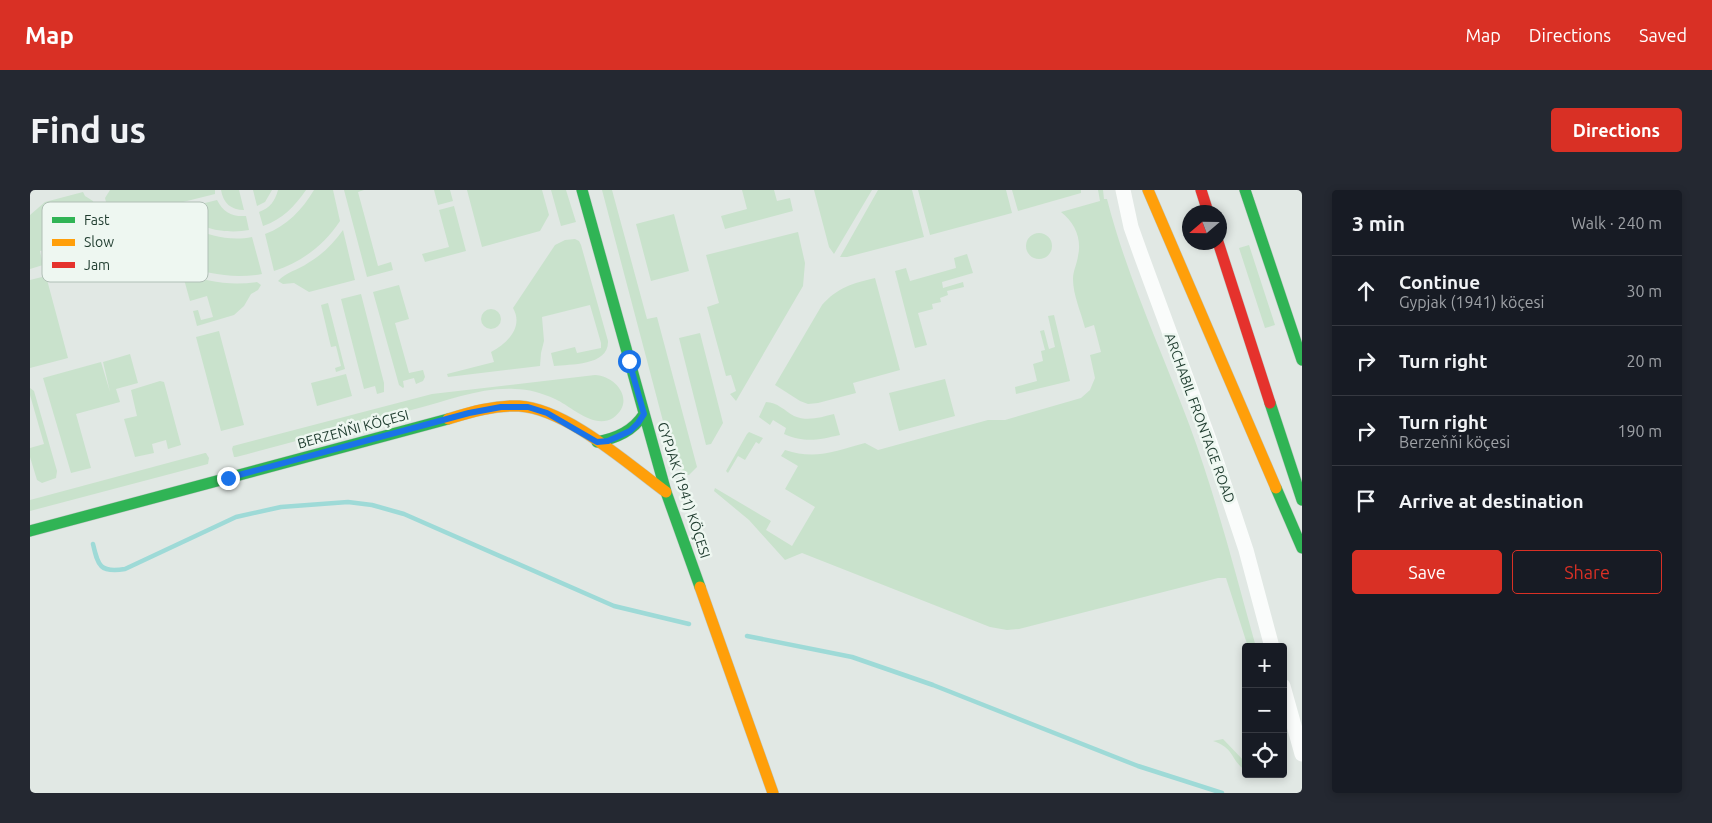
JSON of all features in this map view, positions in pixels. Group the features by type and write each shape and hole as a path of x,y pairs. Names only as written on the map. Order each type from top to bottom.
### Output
{"street":[{"name":"GYPJAK (1941) KÖÇESI","path":"582,190 666,492 773,793"},
{"name":"ARCHABIL FRONTAGE ROAD","path":"1123,190 1131,227 1210,442 1246,550 1271,643"},
{"path":"1148,190 1302,548"},
{"path":"1201,190 1206,205"},
{"path":"1246,190 1302,360"},
{"path":"1221,250 1302,500"},
{"name":"BERZEŇŇI KÖÇESI","path":"30,530 469,413 515,406 528,407 547,413 597,442 666,492"},
{"path":"597,442 608,441 630,431 644,414"},
{"path":"1284,688 1302,754"}],"green space":[{"path":"110,190 215,190 215,194 183,202 106,202 105,198"},
{"path":"221,190 239,190 244,210 235,209 228,205"},
{"path":"253,190 272,190 265,202 257,206"},
{"path":"278,190 306,190 288,212 263,226 259,212 272,204"},
{"path":"314,190 333,190 340,221 327,238 312,252 294,263 274,271 265,234 280,227 293,217"},
{"path":"344,190 364,190 358,192 378,266 391,262 393,270 367,277"},
{"path":"434,190 450,190 453,201 438,205"},
{"path":"467,190 542,190 549,215 540,231 482,247"},
{"path":"551,190 566,190 576,222 561,226"},
{"path":"602,190 612,190 647,319 657,317 697,467 689,475 684,475 680,469 664,425"},
{"path":"742,190 774,190 777,201 790,198 793,211 725,229 721,216 747,209"},
{"path":"814,190 872,190 834,254 829,247"},
{"path":"878,190 912,190 924,237 847,257 840,257"},
{"path":"918,190 1006,190 1012,213 930,235"},
{"path":"1012,190 1081,190 1081,193 1018,211"},
{"path":"1098,190 1103,190 1104,199 1107,199 1134,285 1199,451 1255,643 1247,643 1226,578 1218,578 1019,629 1007,630 990,627 802,553 785,560 749,520 714,491 715,488 771,521 766,530 792,546 815,507 785,489 798,466 781,456 785,450 796,453 816,454 865,443 878,450 988,420 1005,420 1081,398 1090,390 1095,378 1090,355 1101,352 1094,325 1085,328 1077,304 1073,276 1079,250 1078,238 1074,226 1061,212 1100,201"},
{"path":"83,192 93,202 45,202"},
{"path":"217,200 228,213 236,216 246,216 249,230 222,231 208,227 208,202"},
{"path":"42,205 42,250 40,251 42,265 30,269 30,215"},
{"path":"454,206 466,251 425,262 422,254 449,247 439,210"},
{"path":"674,214 689,271 651,281 636,224"},
{"path":"343,230 355,280 309,292 294,283 283,284 278,281 318,256 332,244"},
{"path":"798,232 805,263 803,286 736,401 730,394 736,391 731,375 726,376 707,307 719,303 706,255"},
{"path":"208,233 237,239 252,237 262,274 220,275 208,272"},
{"path":"1039,233 1048,237 1052,246 1048,255 1039,259 1030,255 1026,246 1030,237"},
{"path":"575,239 581,245 608,341 607,349 602,355 587,362 554,366 551,353 575,347 577,353 601,348 590,305 542,317 544,341 540,366 448,377 447,374 494,362 491,352 508,340 515,328 516,315 513,308 555,245 565,240"},
{"path":"1249,245 1275,325 1265,328 1239,248"},
{"path":"967,254 973,273 942,282 943,288 963,282 964,287 947,291 948,295 940,298 941,302 932,304 933,309 918,313 927,345 915,348 895,271 906,268 910,281 956,268 954,258"},
{"path":"42,277 42,282 48,282 68,358 30,368 30,280"},
{"path":"875,278 900,370 853,383 856,393 818,403 808,404 800,401 775,385 822,305 834,294 846,287"},
{"path":"208,280 238,284 257,282 261,285 234,315 197,326 193,311 198,310 201,320 213,317 207,296 190,301 185,282 208,282"},
{"path":"399,285 409,319 395,323 409,373 423,370 425,377 423,381 416,384 414,378 403,381 403,388 399,385 373,292"},
{"path":"361,294 384,383 384,392 377,394 375,386 364,389 341,299"},
{"path":"328,303 345,369 336,372 335,368 341,366 336,346 331,347 321,305"},
{"path":"491,309 498,312 501,319 498,326 491,329 484,326 481,319 484,312"},
{"path":"1054,315 1070,381 1016,394 1015,387 1037,381 1033,364 1043,361 1041,351 1045,350 1040,331 1044,330 1049,349 1055,347 1048,316"},
{"path":"219,331 244,425 221,431 196,337"},
{"path":"700,333 723,423 711,444 706,445 679,338"},
{"path":"130,354 138,383 116,389 120,402 76,414 91,468 71,473 43,378 101,362 110,392 103,362"},
{"path":"346,374 352,396 317,406 311,383"},
{"path":"595,375 603,376 610,380 621,391 623,398 620,412 606,421 598,421 583,416 561,402 540,393 502,389 464,395 236,457 234,457 232,449 233,446 432,394"},
{"path":"945,379 955,416 899,431 889,393"},
{"path":"160,381 164,382 181,445 168,449 166,440 152,444 154,453 135,457 124,419 137,416 131,390"},
{"path":"30,388 34,391 57,471 56,478 42,483 37,480 30,457 30,448 44,444 30,395"},
{"path":"766,402 777,405 794,416 804,419 834,414 840,435 805,440 784,434 786,428 773,420 770,425 759,417"},
{"path":"749,432 763,438 759,444 756,442 745,460 738,456 728,473 726,471"},
{"path":"206,453 209,458 208,464 30,511 30,500"},
{"path":"1223,739 1242,759 1242,768 1225,747 1213,741"}],"waterway":[{"path":"93,544 99,563 105,569 125,569 236,517 281,507 348,502 372,505 404,514 614,606 689,624"},
{"path":"747,636 852,657 933,685 1138,766 1222,793"}],"traffic: fast":[{"path":"582,190 666,492 700,587"},
{"path":"1245,190 1302,360"},
{"path":"1270,403 1302,500"},
{"path":"597,442 624,433 635,425 644,414"},
{"path":"30,531 448,419"},
{"path":"1276,488 1302,548"}],"traffic: slow":[{"path":"1148,190 1276,488"},
{"path":"448,419 492,408 519,406 538,409 577,427 666,492"},
{"path":"700,587 773,793"}],"traffic: jam":[{"path":"1201,190 1206,205"},
{"path":"1221,250 1270,403"}],"route":[{"path":"228,478 469,413 501,407 528,407 547,413 597,442 608,441 630,431 644,414 629,361"}]}
